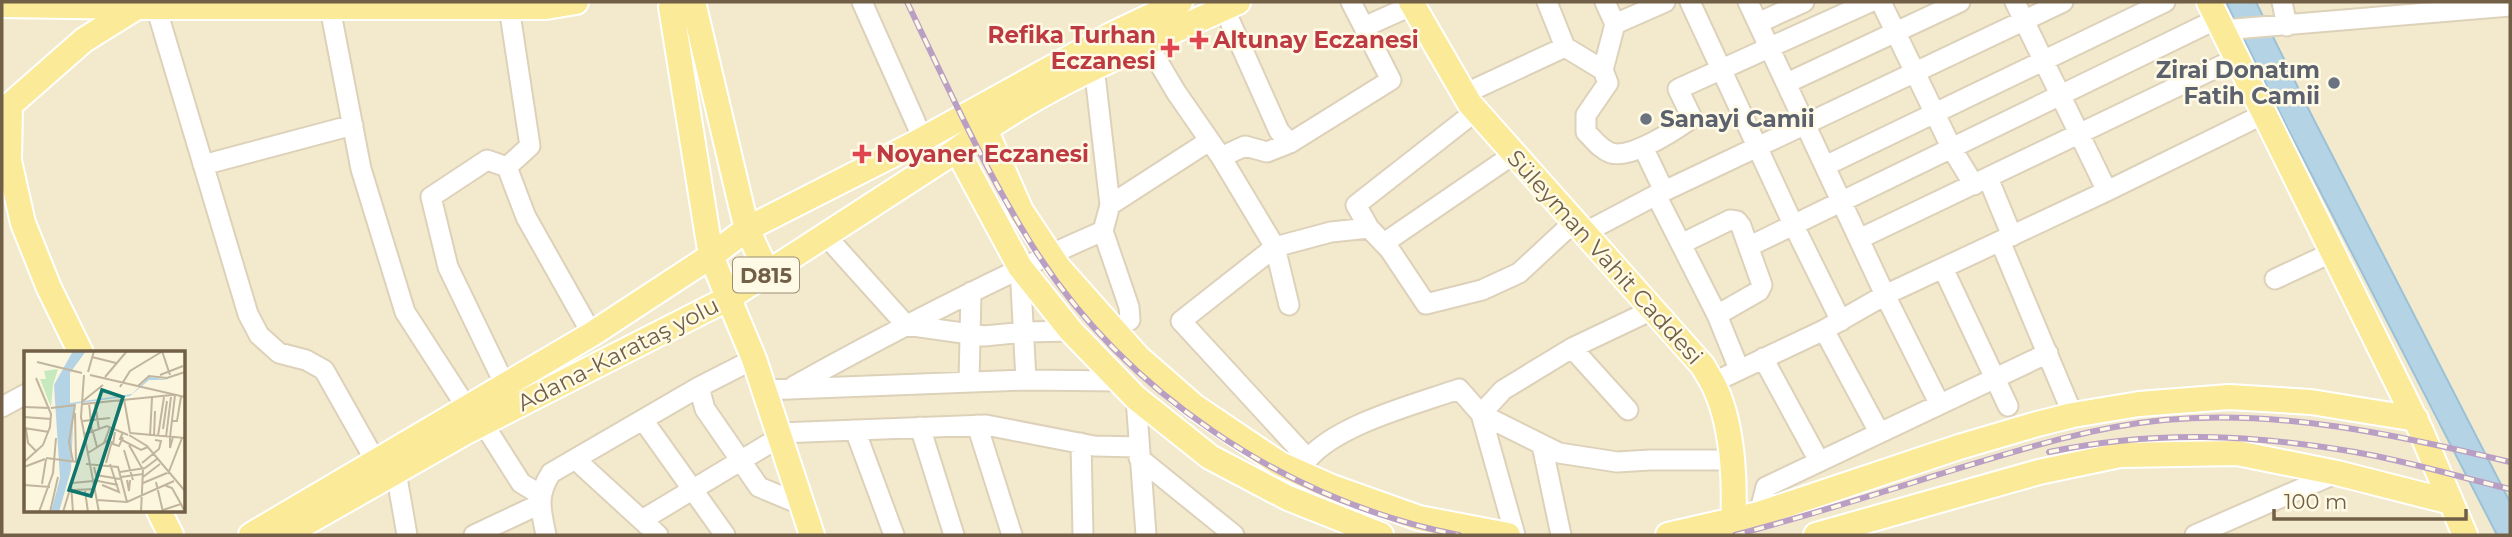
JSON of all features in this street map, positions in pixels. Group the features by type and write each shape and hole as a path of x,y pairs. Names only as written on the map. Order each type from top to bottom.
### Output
{"main road":[{"path":"2,5 546,7 576,2"},
{"path":"676,3 747,229 768,274"},
{"path":"676,3 710,256 754,359 812,535"},
{"name":"Süleyman Vahit Caddesi","path":"1412,3 1470,102 1703,366 1716,390 1728,431 1733,528"},
{"name":"Adana-Karataş yolu","path":"475,415 505,386 592,334 747,229 923,139 1166,5"},
{"name":"Adana-Karataş yolu","path":"251,535 386,467 475,415 727,299 957,150 985,129 1094,66 1231,5"},
{"path":"80,351 49,288 23,223 9,161 6,106 84,40 146,7"},
{"path":"2220,20 2416,419 2465,535"},
{"path":"985,129 1021,211 1059,268 1138,357 1194,406 1280,464 1332,487 1419,517 1508,535"},
{"path":"957,150 1020,267 1071,331 1117,382 1210,457 1288,498 1377,535"},
{"path":"1668,535 1733,528 1759,514 1959,447 2073,415 2139,404 2229,397 2311,402 2416,419"},
{"path":"1816,535 1855,531 2039,472 2120,456 2237,453 2337,473 2451,502"},
{"name":"Adana-Karataş yolu","path":"285,535 386,467"},
{"path":"159,512 170,535"}],"street":[{"path":"862,2 923,139"},
{"path":"1222,157 1245,146 1267,152 1290,143 1391,80 1351,2"},
{"path":"1547,2 1565,47 1603,70"},
{"path":"1605,2 1615,24 1603,70 1608,83 1586,115 1586,132 1602,149 1615,154 1643,147 1665,137 1692,118 1678,89 1870,2"},
{"path":"1615,24 1665,2"},
{"path":"1690,2 1793,224 1879,432"},
{"path":"1748,2 1885,295 1939,403"},
{"path":"1758,23 1804,2"},
{"path":"1881,2 1952,149 1981,181 2073,415"},
{"path":"1787,83 1959,2"},
{"path":"2015,2 2108,191"},
{"path":"1565,47 1470,102 1356,205 1369,228 1384,243 1426,304 1482,290 1519,272 1579,228 1759,147 2063,2"},
{"path":"1825,166 2165,2"},
{"path":"2282,2 2285,26"},
{"path":"1364,27 1412,3"},
{"path":"1231,5 1279,131 1290,143"},
{"path":"1750,246 2220,20 2285,26 2421,8 2510,6"},
{"path":"146,7 204,165 248,314 260,335 279,353 306,360 324,370 386,467 407,535"},
{"path":"507,167 530,146 509,7"},
{"path":"330,8 361,169 405,312 511,470 521,483 541,500"},
{"path":"1147,43 1222,157 1275,247 1289,305"},
{"path":"1859,239 2237,58"},
{"path":"1094,66 1110,205 1102,231 1129,307 1130,320"},
{"path":"1712,383 1833,326 1885,295 2108,191 2264,114"},
{"path":"204,165 353,125"},
{"path":"1110,205 1209,141"},
{"path":"1643,147 1682,244 1717,315 1739,369"},
{"path":"1384,243 1514,154"},
{"path":"505,386 448,267 431,197 487,160 507,167 526,217 592,334"},
{"path":"1682,244 1731,220 1737,221 1741,226 1762,285 1759,291 1717,315"},
{"path":"1369,228 1331,232 1275,247 1181,321 1308,459 1340,433 1460,389 1481,414 1559,453 1617,462 1730,460"},
{"path":"790,388 906,324 1020,267 1102,231"},
{"path":"826,236 906,324 984,336 1071,331"},
{"path":"2275,279 2333,252"},
{"path":"1020,267 1027,380"},
{"path":"1943,268 2008,406"},
{"path":"969,382 971,292"},
{"path":"1481,414 1503,390 1572,348 1652,310"},
{"path":"1572,348 1628,410"},
{"path":"1759,514 1766,487 2048,353"},
{"path":"1763,358 1819,461"},
{"path":"546,535 541,500 543,486 551,473 699,387 754,359"},
{"path":"764,390 1027,380 1117,382"},
{"path":"699,387 705,409 759,487 802,505"},
{"path":"2,407 24,395"},
{"path":"1136,398 1146,535"},
{"path":"1481,414 1514,535"},
{"path":"643,420 725,535"},
{"path":"977,425 1012,535"},
{"path":"642,520 779,435 986,425 1139,453 1234,535"},
{"path":"920,428 954,535"},
{"path":"855,430 894,535"},
{"path":"1081,443 1083,535"},
{"path":"1542,445 1561,535"},
{"path":"575,459 658,535"},
{"path":"2195,535 2337,473"},
{"path":"474,535 541,500"}],"shaded area":[{"path":"2,2 2510,2 2510,535 2,535"}],"water":[{"path":"2226,2 2256,2 2510,502 2510,535 2497,535 2287,127"}],"railway":[{"path":"907,2 1010,209 1065,292 1109,343 1158,390 1212,431 1270,466 1331,496 1394,519 1459,535"},
{"path":"1735,535 2057,440 2164,420 2251,418 2295,421 2425,442 2510,462"},
{"path":"2049,452 2126,440 2164,438 2278,441 2413,464 2510,489"}],"place":[{"name":"Altunay Eczanesi","path":"1199,40"},
{"name":"Refika Turhan Eczanesi","path":"1170,48"},
{"name":"Zirai Donatım Fatih Camii","path":"2334,83"},
{"name":"Sanayi Camii","path":"1646,119"},
{"name":"Noyaner Eczanesi","path":"862,154"}]}
